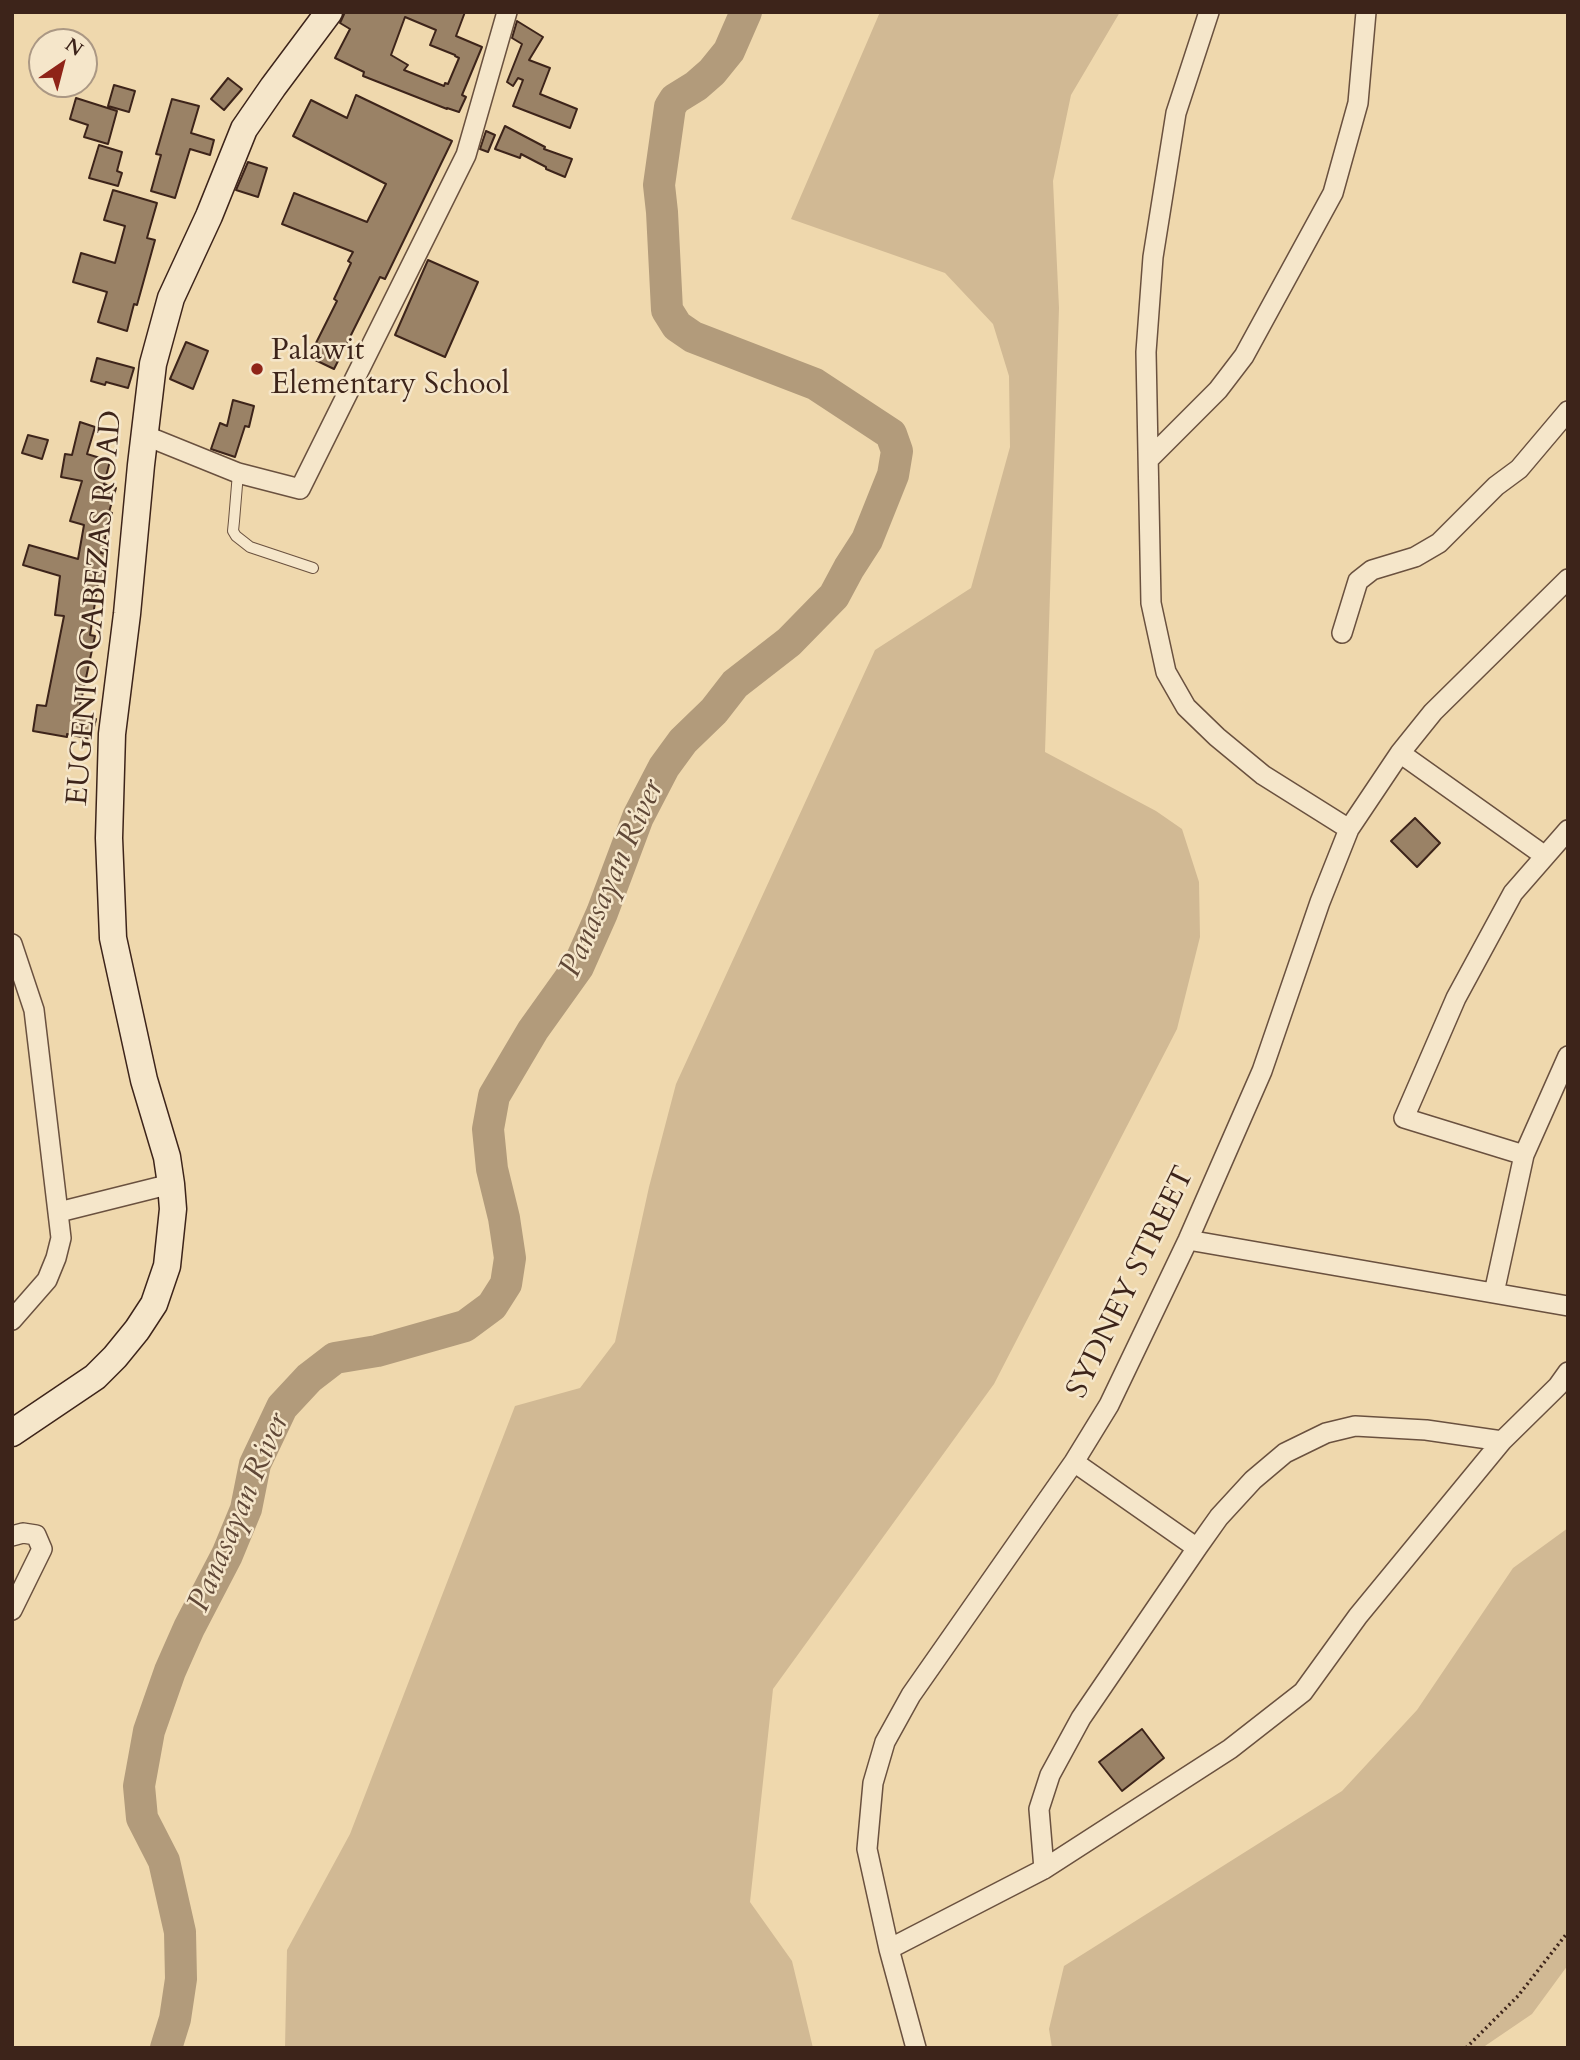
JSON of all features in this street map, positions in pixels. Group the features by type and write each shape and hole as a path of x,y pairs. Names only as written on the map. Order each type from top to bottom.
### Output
{"street":[{"name":"EUGENIO CABEZAS ROAD","path":"12,1433 95,1377 137,1330 154,1304 167,1266 173,1209 172,1184 167,1157 144,1080 113,938 109,838 111,734 127,614 153,364 171,298 209,216 244,129 329,12"},
{"path":"144,435 238,473 299,489 466,155 507,12"},
{"path":"1209,12 1176,113 1153,257 1146,352 1151,603 1166,672 1186,707 1263,775 1349,829"},
{"path":"1149,459 1218,390 1244,356 1332,192 1358,103 1366,12"},
{"path":"1342,633 1358,581 1372,570 1415,557 1439,543 1496,486 1519,469 1568,411"},
{"name":"SYDNEY STREET","path":"916,2048 889,1949 867,1849 873,1783 885,1742 911,1695 1074,1462 1108,1405 1188,1240 1262,1071 1320,902 1349,829 1400,753 1433,712 1568,579"},
{"path":"1400,753 1545,856"},
{"path":"1524,1155 1404,1118 1456,998 1513,893 1568,830"},
{"path":"12,943 34,1010 61,1237 47,1280 12,1320"},
{"path":"1494,1293 1524,1155 1568,1056"},
{"path":"59,1212 172,1184"},
{"path":"1188,1240 1568,1306"},
{"path":"889,1949 1044,1869 1230,1749 1303,1692 1358,1616 1502,1441 1558,1386 1568,1372"},
{"path":"1044,1869 1039,1809 1050,1774 1080,1718 1219,1517 1253,1480 1285,1453 1326,1433 1355,1426 1426,1430 1502,1441"},
{"path":"1074,1462 1197,1548"},
{"path":"12,1536 23,1533 36,1535 42,1549 12,1610"}],"lane":[{"path":"238,473 233,531 236,536 250,547 313,568"}],"path":[{"path":"1466,2048 1518,1996 1568,1932"}],"shaded area":[{"path":"880,12 1120,12 1071,95 1053,181 1059,308 1045,752 1156,811 1182,829 1199,882 1200,937 1177,1029 994,1384 773,1689 750,1902 792,1961 813,2048 285,2048 287,1950 350,1834 515,1406 580,1388 615,1342 649,1187 676,1084 875,650 971,588 1010,447 1009,376 993,324 945,273 791,219"},
{"path":"1568,1528 1568,1965 1532,2014 1482,2048 1052,2048 1049,2029 1064,1966 1342,1791 1417,1710 1513,1568"}],"building":[{"path":"345,12 465,12 456,36 482,47 462,95 466,97 459,112 363,76 364,72 335,58 350,29 340,23","holes":["405,17 436,30 430,45 459,58 448,84 445,83 444,86 404,70 408,65 391,55"]},
{"path":"517,21 543,37 529,60 550,68 540,94 577,109 570,128 513,106 523,80 518,78 513,86 507,82 522,44 512,38"},
{"path":"228,78 242,89 224,110 211,99"},
{"path":"114,85 135,91 129,112 108,106"},
{"path":"356,95 452,141 385,279 380,277 334,369 309,357 337,301 334,299 351,263 348,261 353,252 282,224 294,193 367,222 386,184 293,136 311,100 347,118"},
{"path":"76,98 117,111 108,144 84,137 88,125 70,119"},
{"path":"172,99 199,106 191,133 214,140 210,155 190,149 175,198 151,191 161,155 156,154"},
{"path":"505,126 545,147 544,149 572,159 565,177 521,154 520,158 495,149"},
{"path":"486,131 495,135 488,152 480,149"},
{"path":"99,145 122,152 117,171 122,173 118,186 89,178"},
{"path":"248,162 267,168 258,197 236,190"},
{"path":"113,190 157,203 147,238 155,240 127,331 98,322 107,292 73,282 81,253 115,263 125,226 104,220"},
{"path":"428,260 478,282 445,357 395,335"},
{"path":"186,342 208,351 193,389 170,379"},
{"path":"97,358 134,368 128,388 91,381"},
{"path":"233,400 254,406 249,427 245,426 235,457 211,449 220,423 227,426"},
{"path":"80,422 95,427 87,454 110,461 104,484 116,488 101,553 108,554 103,584 98,583 90,635 95,636 78,715 96,719 91,739 33,731 37,705 46,706 64,616 55,615 60,576 23,565 29,545 78,559 84,525 70,521 82,481 61,477 65,454 72,455"},
{"path":"28,435 48,440 42,459 22,453"},
{"path":"1415,818 1440,843 1417,867 1391,841"},
{"path":"1142,1729 1164,1758 1122,1791 1099,1762"}],"waterway":[{"name":"Panasayan River","path":"166,2048 175,2019 181,1979 180,1932 164,1861 142,1818 139,1786 149,1731 170,1671 227,1555 246,1509 255,1464 282,1407 309,1378 335,1358 377,1351 465,1326 492,1306 506,1284 510,1258 492,1169 488,1129 494,1096 533,1030 578,967 602,913 638,817 664,767 683,741 714,711 735,684 789,642 834,596 867,540 893,475 897,451 891,434 815,384 693,337 677,326 667,310 659,185 670,107 675,99 712,72 729,51 746,12"}],"place":[{"name":"Palawit Elementary School","path":"257,369"}]}
